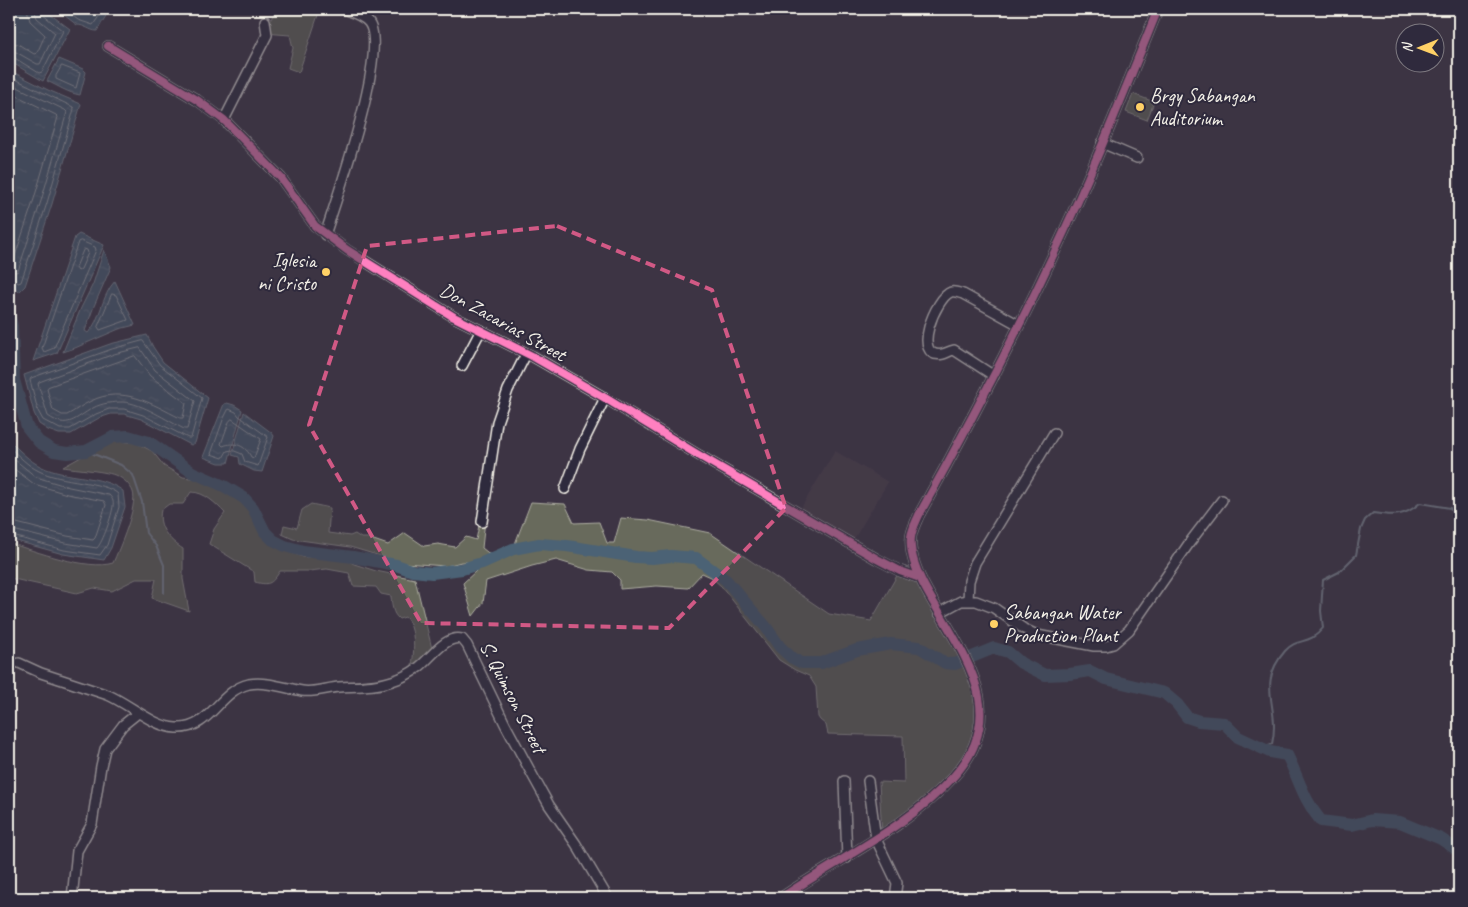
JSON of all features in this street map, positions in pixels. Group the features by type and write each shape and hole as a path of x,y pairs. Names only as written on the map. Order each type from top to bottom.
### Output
{"street":[{"path":"325,235 360,121 372,70 373,40 370,24 364,18 343,9"},
{"path":"781,898 847,858 918,809 942,789 964,765 969,755 978,733 981,705 978,690 963,651 920,578 912,550 912,536 916,522 994,376 1078,201 1158,9"},
{"path":"224,120 266,35 265,21"},
{"name":"Don Zacarias Street","path":"108,46 197,100 224,120 281,178 312,222 325,235 347,250 447,312 605,398 694,453 877,559 900,571 920,578"},
{"path":"1102,143 1137,158"},
{"path":"994,376 954,350 940,354 930,351 927,343 929,326 943,298 951,292 963,294 1019,325"},
{"path":"462,366 481,330"},
{"path":"482,522 497,422 508,390 526,354"},
{"path":"565,489 580,449 605,398"},
{"path":"968,600 969,581 975,563 1054,433"},
{"path":"939,613 956,602 968,600 994,608 1037,635 1094,646 1113,644 1129,630 1190,542 1222,500"},
{"name":"S. Quimson Street","path":"138,713 168,727 182,728 209,716 223,700 238,688 249,684 265,684 309,691 382,684 405,676 419,668 441,646 455,639 462,640 467,645 505,724 534,778 608,898"},
{"path":"19,663 41,673 108,694 119,699 138,713 123,725 105,749 93,819 89,832 77,851 72,898"},
{"path":"844,780 847,858"},
{"path":"868,781 876,839 897,883 895,898"}],"highlighted area":[{"path":"557,226 712,290 786,508 669,628 421,623 309,425 367,246"}],"shaded area":[{"path":"835,451 888,482 854,539 801,508"}],"green space":[{"path":"276,9 320,9 299,72 288,68 293,48 290,35 264,33"},
{"name":"Brgy Sabangan Auditorium","path":"1133,94 1154,102 1147,120 1126,112"},
{"path":"118,441 136,443 152,451 164,466 183,477 198,479 214,487 244,497 250,506 256,525 262,533 272,544 286,551 303,557 341,557 354,564 376,571 415,579 434,657 411,671 414,642 409,622 405,617 399,619 395,614 391,596 381,594 376,587 353,586 349,573 327,569 280,571 270,582 264,584 255,582 254,572 209,544 214,529 225,513 210,499 201,494 191,492 183,504 169,504 161,510 160,516 165,532 173,542 183,549 183,579 189,611 152,598 156,579 136,579 112,591 94,588 77,593 9,578 9,543 76,562 102,565 113,563 133,507 134,498 132,490 124,480 113,474 63,467 101,446"},
{"path":"531,502 565,504 574,523 599,522 607,543 614,543 621,518 648,520 710,533 829,614 871,621 899,572 924,582 964,652 982,725 948,782 882,834 879,782 904,783 903,736 828,734 826,725 818,717 816,687 809,676 779,660 722,587 711,577 702,573 688,588 657,586 620,589 620,580 612,572 589,570 556,560 486,581 483,603 473,616 463,583 491,557 478,562 461,562 446,566 404,563 350,547 293,539 282,534 284,525 297,528 302,510 311,504 330,508 328,533 350,536 355,534 361,538 368,538 388,545 405,533 424,546 438,544 455,547 466,537 476,540 482,511 486,511 482,548 492,556 513,549"}],"water":[{"path":"9,9 43,9 70,29 43,81 9,61"},
{"path":"56,9 110,9 97,31 77,25"},
{"path":"59,59 86,72 80,95 47,81"},
{"path":"9,70 81,104 52,204 25,286 19,292 9,281"},
{"path":"79,234 104,245 57,353 33,361 75,237"},
{"path":"104,250 111,267 85,331 88,333 96,322 110,287 115,281 135,325 119,329 63,352 93,284"},
{"path":"147,335 163,362 208,398 195,443 191,445 141,419 124,414 111,414 99,418 71,434 59,434 39,424 34,413 24,375 110,344"},
{"path":"227,403 242,410 228,463 219,463 203,457 224,404"},
{"path":"244,412 274,436 262,472 254,471 240,464 239,457 232,455"},
{"path":"9,440 28,458 42,467 52,471 105,482 123,491 125,507 111,548 104,560 63,554 9,539"}],"waterway":[{"path":"9,313 12,326 14,380 27,427 39,442 54,451 67,453 86,451 113,437 128,436 149,442 192,472 224,486 244,498 253,508 265,532 273,540 285,546 303,551 353,557 396,565 413,571 432,573 462,569 482,563 513,549 539,544 567,546 636,557 671,556 696,558 726,580 766,627 780,647 792,658 802,663 821,663 857,650 891,644 919,647 945,663 955,664 994,648 1008,652 1021,663 1045,675 1090,671 1106,679 1164,693 1177,704 1187,717 1199,721 1224,723 1238,737 1270,752 1287,755 1305,797 1321,821 1352,825 1372,820 1400,822 1441,839 1459,851"},
{"path":"86,451 121,465 133,475 142,502 146,533 156,546 164,565 164,593"},
{"path":"1260,747 1272,744 1274,718 1270,686 1276,663 1285,651 1294,644 1313,637 1323,628 1321,611 1323,580 1339,572 1356,555 1361,529 1365,520 1373,513 1393,515 1404,513 1420,503 1450,508 1459,516"}],"cycle path":[{"path":"781,898 915,812 954,776 971,752 979,728 980,705 975,682 966,659 917,572 911,551 914,526 1002,360 1060,241 1099,153 1158,9"},
{"path":"108,46 197,100 224,120 281,178 315,226 347,250 454,317 532,356 877,559 900,571 920,578"}],"place":[{"name":"Brgy Sabangan Auditorium","path":"1140,107"},
{"name":"Iglesia ni Cristo","path":"326,272"},
{"name":"Sabangan Water Production Plant","path":"994,624"}]}
